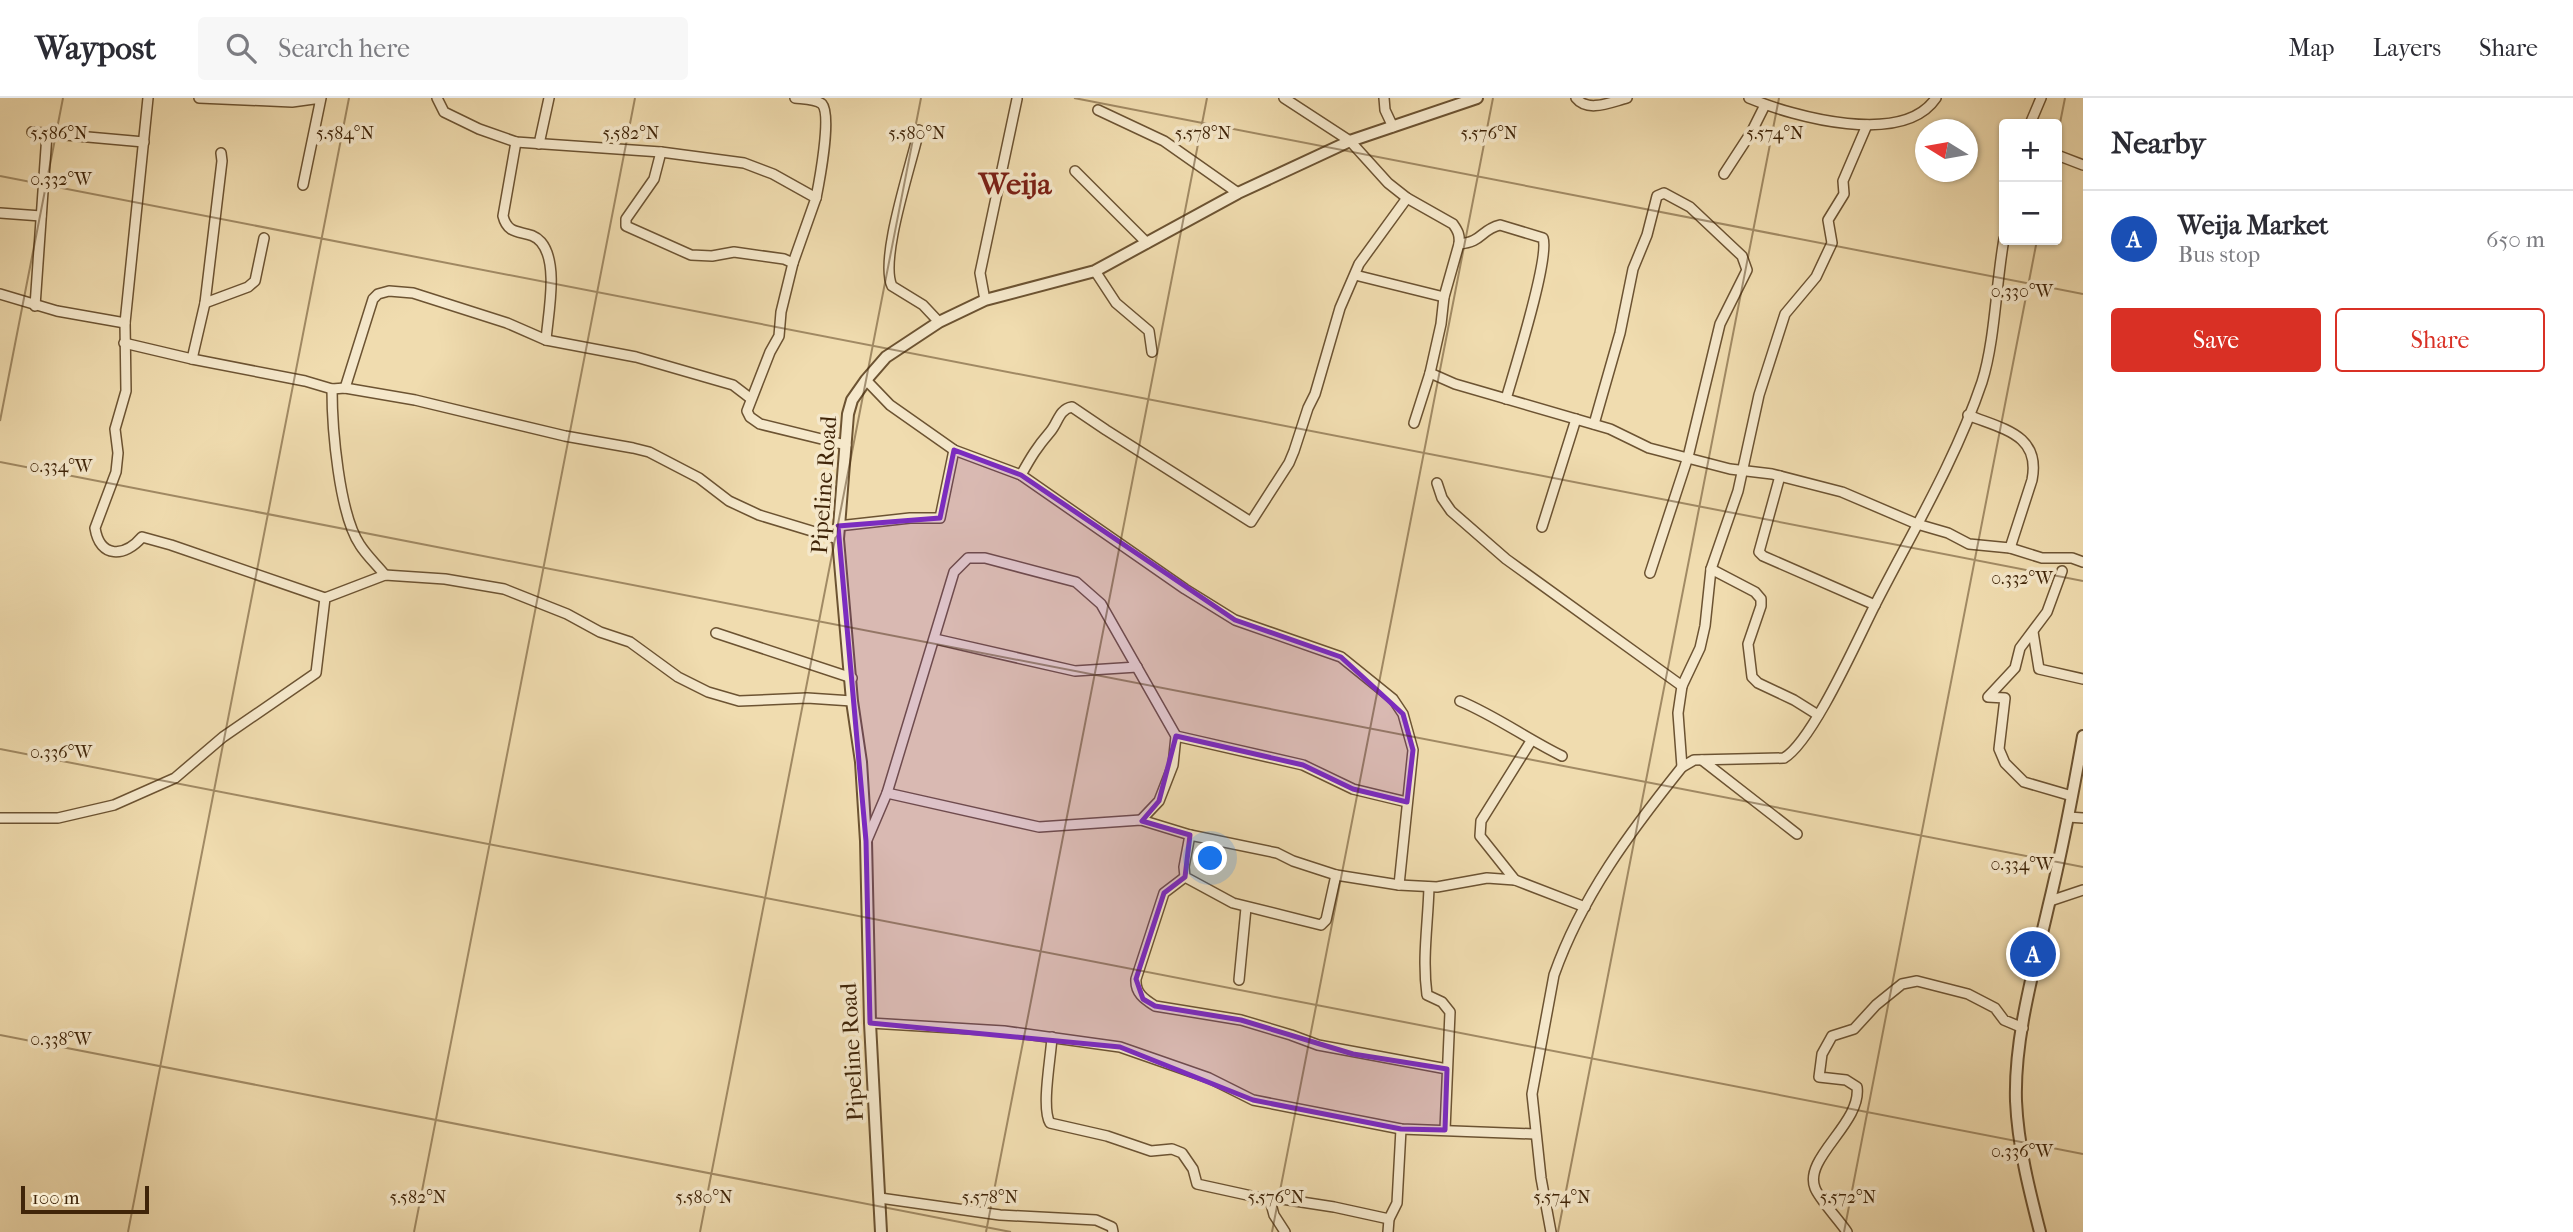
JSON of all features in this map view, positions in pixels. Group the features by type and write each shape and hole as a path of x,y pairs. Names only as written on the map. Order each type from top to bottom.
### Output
{"street":[{"path":"148,98 125,323 125,391 115,429 118,453 116,472 95,528 102,546 110,551 124,552 142,537 325,598 385,575 445,579 504,589 535,599 600,632 630,642 678,677 708,692 739,701 807,698 852,701"},
{"path":"199,98 292,102 321,98 303,185"},
{"path":"437,98 444,112 479,130 516,142 662,152 744,163 773,174 816,198"},
{"path":"539,144 549,98"},
{"path":"795,98 821,104 825,110 825,146 816,198 793,264 779,337 750,398 747,411 750,417 760,424 846,445"},
{"path":"1284,98 1297,102 1350,141 1388,183 1407,198 1453,224 1460,236 1444,297 1430,373 1414,423"},
{"path":"1384,98 1385,110 1393,127"},
{"name":"Pipeline Road","path":"881,1232 870,1023 866,841 861,762 852,701 838,539 848,414 852,400 886,357 939,322 985,299 1095,271 1238,194 1350,141 1477,98"},
{"path":"1576,98 1582,105 1590,106 1628,98"},
{"path":"1749,98 1831,123 1867,125 1919,115 1931,106 1936,98"},
{"path":"2032,119 2041,98"},
{"path":"985,299 980,273 1017,99"},
{"path":"1724,174 1752,131 1765,105"},
{"path":"1098,110 1164,141 1238,194"},
{"path":"1682,767 1678,713 1682,686 1695,660 1705,626 1711,569 1738,491 1759,395 1786,314 1816,277 1832,243 1828,220 1844,194 1843,181 1867,125"},
{"path":"919,130 893,233 889,276 892,286 915,298 939,322"},
{"path":"32,132 144,142"},
{"path":"35,306 47,134"},
{"path":"516,142 503,216 506,226 513,231 533,236 542,243 549,257 551,269 546,340"},
{"path":"662,152 654,179 626,219 626,226 691,255 712,256 734,252 783,259 793,264"},
{"path":"192,359 205,303 221,153"},
{"path":"2062,157 2083,165"},
{"path":"1075,171 1147,243"},
{"path":"1594,424 1620,333 1633,269 1647,234 1657,196 1664,193 1690,207 1742,256 1747,270 1720,324 1688,457 1650,573"},
{"path":"1021,475 1037,446 1050,432 1061,413 1072,407 1251,522 1289,463 1315,394 1336,320 1359,264 1407,198"},
{"path":"0,213 41,216"},
{"path":"1459,244 1473,243 1487,230 1500,225 1543,238 1545,243 1540,274 1506,399"},
{"path":"205,303 248,287 255,281 264,238"},
{"path":"1551,1232 1535,1134 1532,1094 1554,975 1585,907 1622,843 1682,767 1694,760 1784,758 1794,749 1818,715 1917,524 1983,380 2003,245"},
{"path":"1095,271 1116,303 1149,331 1152,352"},
{"path":"1355,275 1444,297"},
{"path":"345,388 373,299 378,294 389,291 413,293 452,304 546,340 636,356 733,385 750,398"},
{"path":"0,293 35,306 125,323"},
{"path":"124,343 332,389 345,388 415,400 649,453 699,478 729,501 752,512 838,539"},
{"path":"1430,373 1455,384 1594,424 1649,448 1730,469 1780,476 1842,492 1917,524 1948,533 1969,544 2010,548 2042,558 2063,557 2083,562"},
{"path":"866,380 902,415 954,450 1021,475 1185,589 1235,620 1341,657 1393,699 1403,714 1413,750 1399,885"},
{"path":"332,389 331,406 346,514 360,545 385,575"},
{"path":"1968,415 2025,441 2029,449 2033,462 2032,480 2010,548"},
{"path":"1542,527 1576,419"},
{"path":"838,526 910,518 940,518 954,450"},
{"path":"1780,476 1759,552 1875,605"},
{"path":"1437,483 1442,498 1451,511 1507,559 1682,686"},
{"path":"866,841 887,793 954,572 968,558 985,558 1076,582 1101,604 1175,736 1173,765 1159,801 1141,820"},
{"path":"1711,569 1755,592 1761,598 1761,606 1748,644 1752,677 1758,683 1818,715"},
{"path":"2062,571 2047,612 2020,648 2015,668 1988,697 2005,698 1998,749 2006,763 2024,782 2072,796"},
{"path":"0,818 58,818 114,804 175,778 223,737 316,673 325,598"},
{"path":"2033,632 2039,668 2083,679"},
{"path":"716,633 852,678"},
{"path":"935,639 1075,671 1137,667"},
{"path":"1461,701 1485,711 1531,741 1562,756"},
{"path":"1175,736 1303,765 1353,789 1407,802"},
{"path":"2040,1232 2024,1165 2016,1089 2023,1028 2083,736"},
{"path":"1515,880 1480,836 1479,829 1481,821 1531,741"},
{"path":"1702,760 1797,835"},
{"path":"887,793 1039,827 1141,820 1190,835 1277,853 1336,875 1399,885 1429,887 1487,878 1515,880 1585,907"},
{"path":"2068,817 2083,818"},
{"path":"1185,877 1184,867 1190,835"},
{"path":"1185,877 1246,908 1321,925 1326,920 1336,875"},
{"path":"1185,877 1168,888 1160,903 1136,979 1136,987 1143,999 1155,1006 1241,1020 1353,1054 1447,1069"},
{"path":"1429,887 1424,941 1427,995 1441,1002 1450,1012 1445,1130"},
{"path":"2050,901 2083,890"},
{"path":"1239,980 1246,908"},
{"path":"1847,1232 1815,1188 1814,1170 1844,1126 1858,1097 1857,1087 1846,1080 1819,1077 1822,1054 1832,1036 1854,1029 1876,1005 1902,984 1917,981 1968,994 1995,1008 2004,1020 2023,1028"},
{"path":"870,1023 1004,1031 1130,1049 1217,1081 1253,1100 1401,1129 1535,1134"},
{"path":"1052,1037 1046,1105 1049,1123 1107,1136 1151,1151 1172,1149 1182,1153 1193,1169 1197,1184 1270,1200 1282,1199 1334,1207 1389,1219"},
{"path":"1388,1232 1389,1219 1396,1203 1401,1129"},
{"path":"880,1198 1000,1215 1096,1220 1112,1227 1113,1232"},
{"path":"1270,1200 1274,1215 1285,1232"}],"highlighted area":[{"path":"954,450 1021,475 1235,620 1341,657 1403,714 1413,750 1407,802 1353,789 1303,765 1176,736 1159,801 1142,821 1190,835 1185,877 1164,893 1136,979 1143,999 1155,1006 1241,1020 1353,1054 1447,1069 1445,1130 1401,1129 1253,1100 1120,1047 870,1023 866,841 838,526 940,518"}],"place":[{"name":"Weija Market","path":"2033,954"}],"district":[{"name":"Weija","path":"1015,184"}]}
